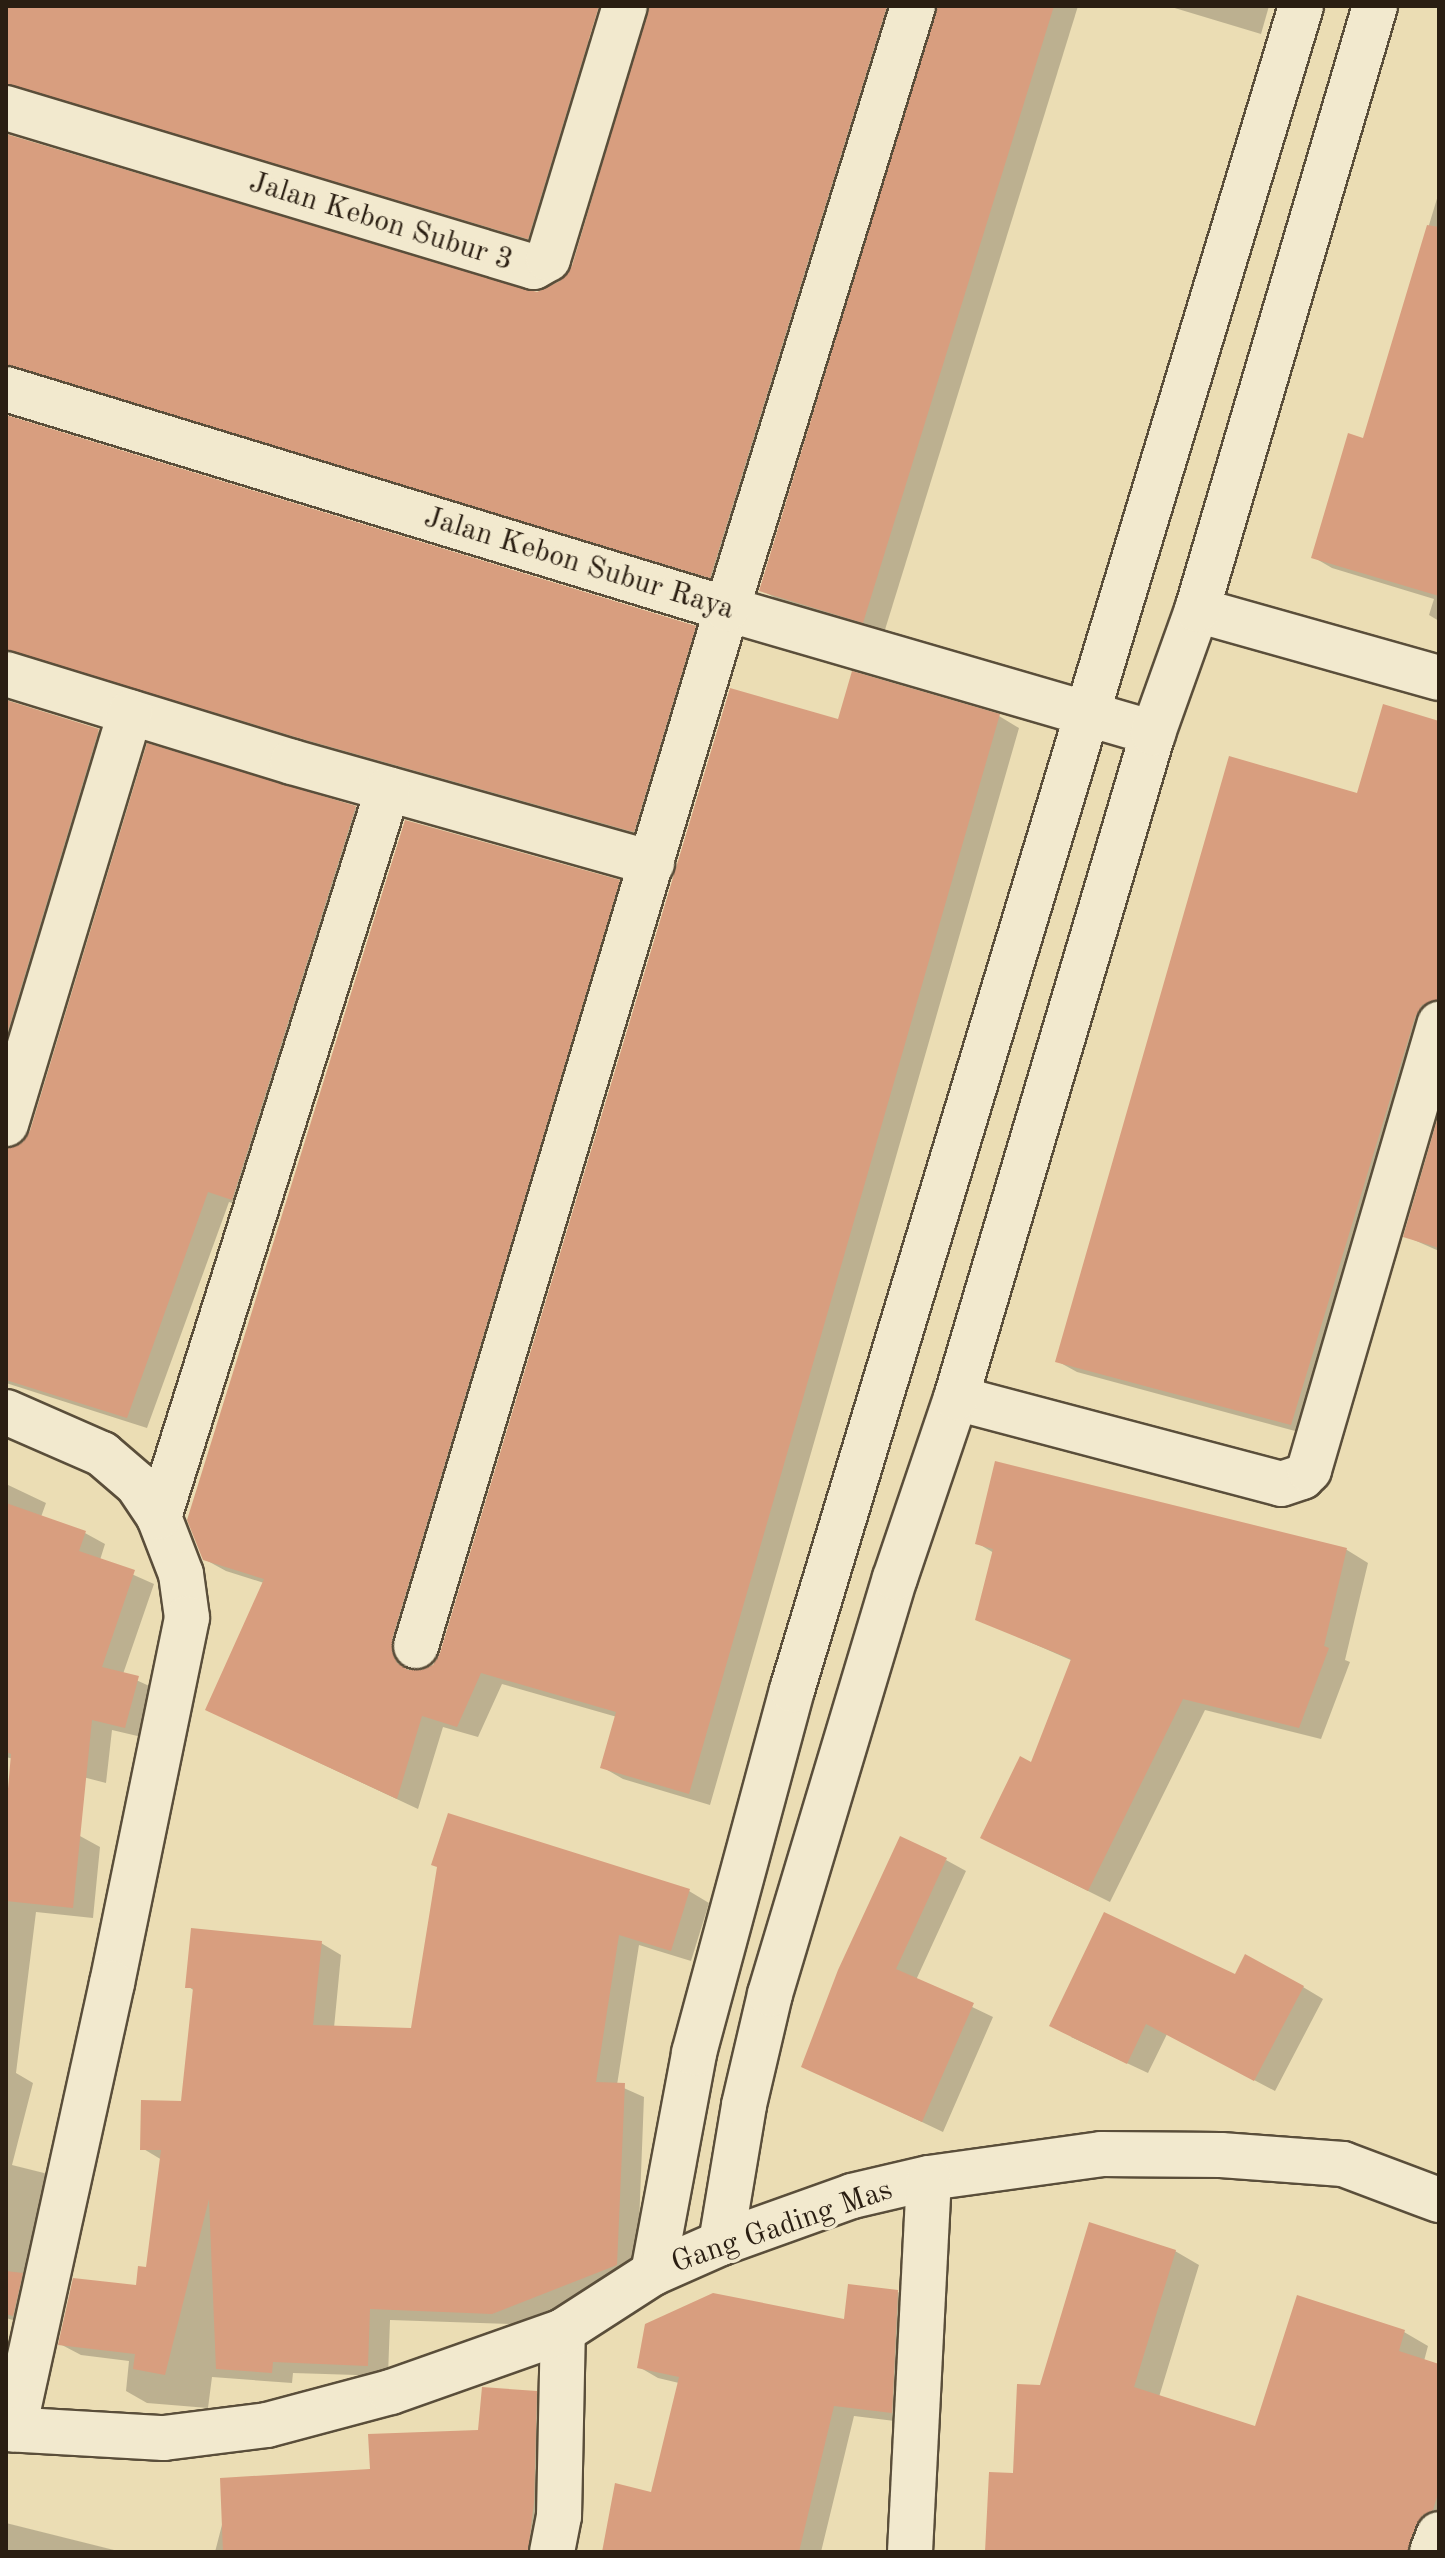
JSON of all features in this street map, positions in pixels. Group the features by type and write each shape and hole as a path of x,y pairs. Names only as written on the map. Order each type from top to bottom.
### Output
{"street":[{"path":"416,1646 727,609 913,6"},
{"path":"653,2273 694,2053 792,1690 1301,6"},
{"path":"721,2243 744,2105 770,1994 895,1578 956,1398 1153,733 1197,610 1375,6"},
{"name":"Jalan Kebon Subur 3","path":"6,108 534,267 548,259 621,7"},
{"name":"Jalan Kebon Subur Raya","path":"6,389 727,609 1153,733"},
{"path":"1197,610 1439,678"},
{"path":"6,674 388,789 652,863"},
{"path":"6,1124 130,712"},
{"path":"159,1517 388,789"},
{"path":"956,1398 1281,1484 1302,1477 1309,1470 1439,1024"},
{"path":"6,1412 102,1454 137,1484 159,1517 181,1574 187,1618 112,1983 10,2429"},
{"name":"Gang Gading Mas","path":"10,2429 164,2438 267,2425 391,2392 563,2331 653,2273 721,2243 852,2196 929,2178 1101,2154 1221,2155 1343,2164 1439,2200"},
{"path":"910,2552 929,2178"},
{"path":"552,2552 559,2516 563,2331"},
{"path":"1432,2552 1439,2534"}],"building":[{"path":"6,6 599,6 528,239 6,84"},
{"path":"649,6 887,6 710,578 6,365 6,134 537,292 560,281 572,266"},
{"path":"937,6 1054,6 863,623 759,591"},
{"path":"1427,225 1439,227 1439,596 1311,558 1348,433 1363,438"},
{"path":"6,415 696,626 634,832 299,738 6,650"},
{"path":"852,671 1000,714 689,1794 600,1768 616,1712 481,1673 457,1727 422,1716 397,1799 205,1710 264,1579 203,1560 187,1520 405,820 620,880 392,1639 392,1651 397,1663 408,1670 421,1670 433,1665 440,1653 730,688 838,719"},
{"path":"6,700 99,729 6,1037"},
{"path":"1383,704 1439,721 1439,1000 1422,1005 1415,1017 1291,1425 1055,1362 1229,756 1357,793"},
{"path":"147,743 356,806 232,1200 208,1192 127,1418 6,1380 6,1148 22,1143 30,1131"},
{"path":"1439,1113 1439,1248 1403,1237"},
{"path":"995,1461 1347,1548 1324,1646 1329,1648 1299,1728 1183,1699 1088,1891 980,1838 1020,1756 1031,1762 1071,1659 975,1620 993,1549 975,1544"},
{"path":"6,1503 86,1531 79,1551 135,1570 102,1667 139,1676 125,1728 92,1720 73,1908 6,1901 6,1812 11,1754 6,1752"},
{"path":"448,1813 690,1889 671,1951 619,1935 596,2082 625,2083 617,2265 492,2314 370,2309 368,2366 273,2362 272,2373 216,2369 209,2199 165,2375 133,2369 135,2354 58,2345 73,2278 136,2285 138,2266 146,2267 161,2150 140,2150 141,2100 181,2101 193,1988 185,1988 191,1928 322,1941 313,2025 411,2028 437,1867 431,1865"},
{"path":"900,1836 947,1858 896,1969 974,2003 922,2122 801,2067 838,1970"},
{"path":"1104,1912 1235,1974 1245,1954 1304,1986 1254,2081 1146,2024 1127,2064 1049,2026"},
{"path":"1089,2222 1176,2250 1134,2387 1255,2426 1297,2295 1405,2330 1399,2351 1439,2364 1439,2490 1433,2510 1423,2515 1416,2525 1408,2552 985,2552 989,2472 1013,2473 1017,2384 1040,2385"},
{"path":"6,2271 23,2273 13,2316 6,2314"},
{"path":"848,2284 898,2290 892,2413 834,2406 799,2552 602,2552 615,2483 651,2492 679,2377 637,2368 645,2324 713,2293 844,2319"},
{"path":"482,2387 537,2391 534,2502 528,2552 223,2552 220,2478 370,2469 368,2434 478,2430"}]}
